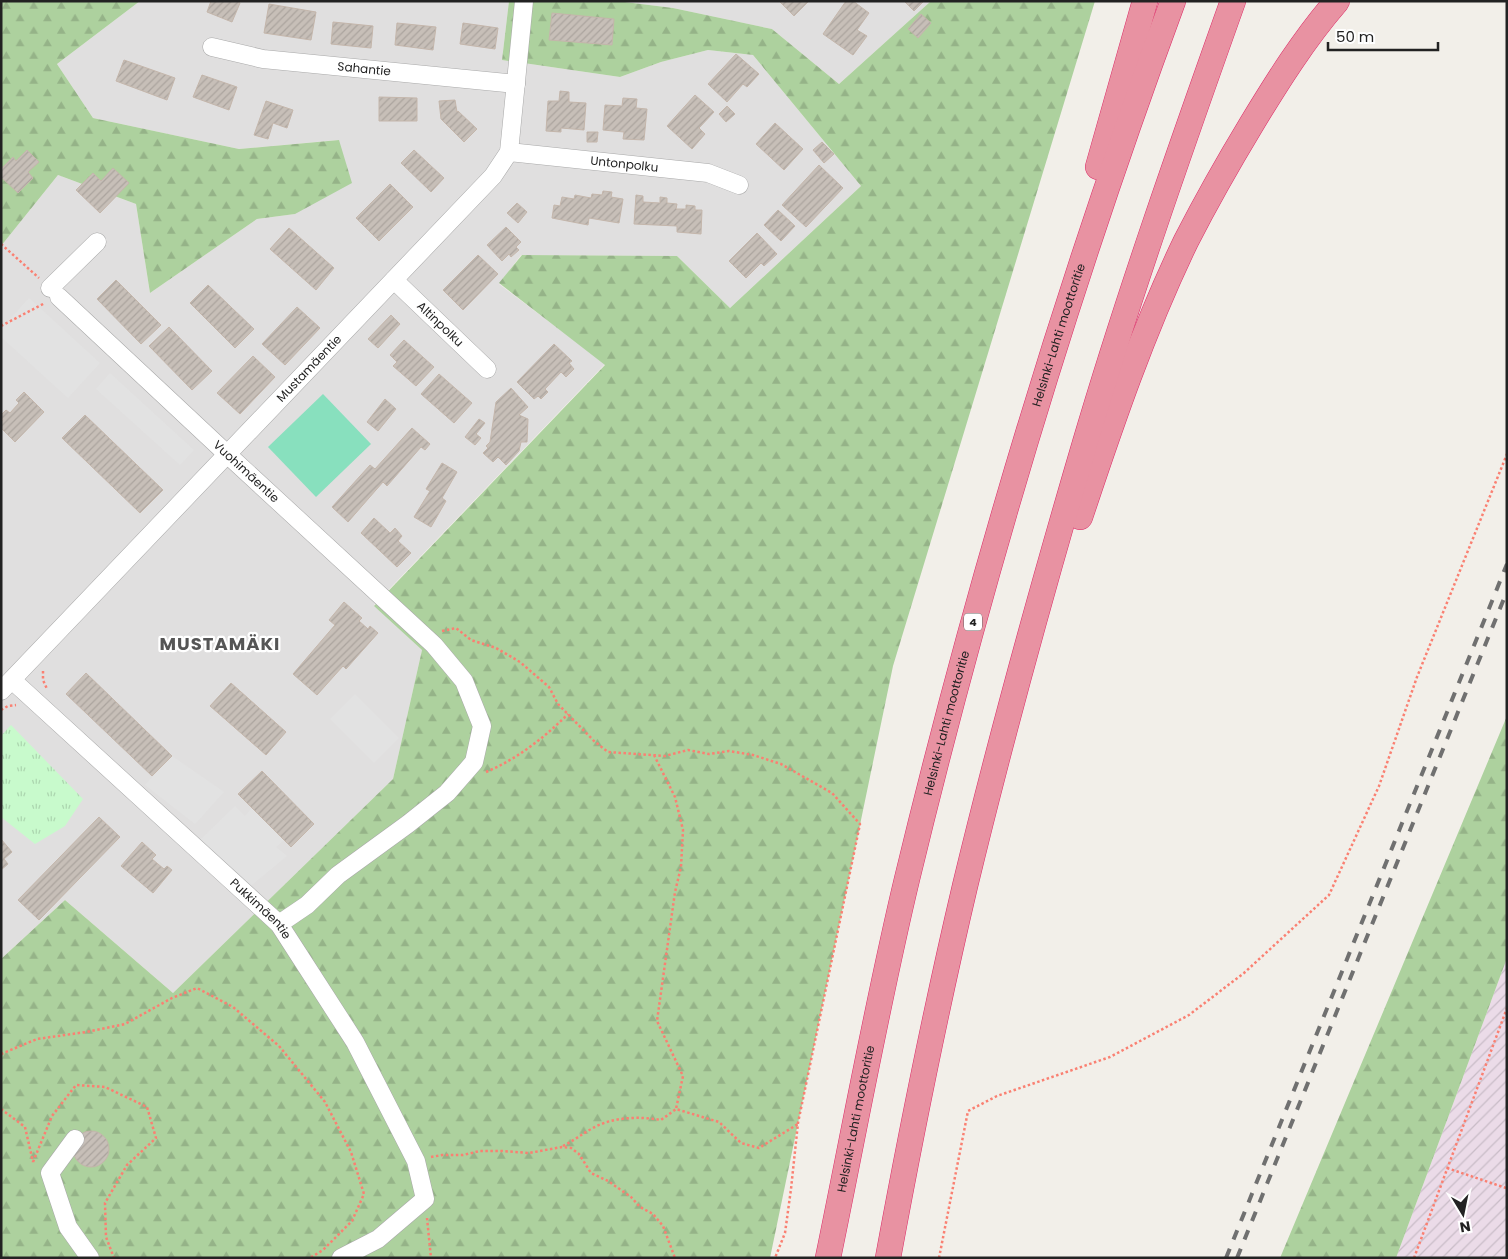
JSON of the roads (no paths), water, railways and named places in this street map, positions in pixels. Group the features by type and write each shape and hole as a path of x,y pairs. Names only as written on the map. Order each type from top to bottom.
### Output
{"highway":[{"path":"1029,427 1090,192 1145,1"},
{"name":"Helsinki-Lahti moottoritie","path":"828,1258 907,881 962,664 1029,427 1107,188 1173,1"},
{"path":"888,1258 926,1064 965,887 995,765 1039,602 1086,439 1169,180 1233,1"},
{"path":"1039,602 1070,551 1120,397 1153,315 1186,241 1229,161 1275,86 1327,13 1338,1"}],"street":[{"name":"Mustamäentie","path":"7,686 493,176 509,152 524,1"},
{"name":"Sahantie","path":"212,47 263,59 516,84"},
{"name":"Untonpolku","path":"509,152 708,173 738,185"},
{"name":"Vuohimäentie","path":"97,242 55,292 431,642 464,681 482,726 474,762 447,793 338,875 306,905 280,924"},
{"name":"Altinpolku","path":"394,280 487,369"},
{"name":"Pukkimäentie","path":"7,686 280,924 355,1042 414,1158 425,1199 378,1239 341,1258"},
{"path":"74,1140 50,1173 68,1226 90,1258"}],"railway":[{"path":"1226,1258 1507,564"},
{"path":"1237,1258 1507,591"}],"district":[{"name":"MUSTAMÄKI","path":"220,644"}]}
